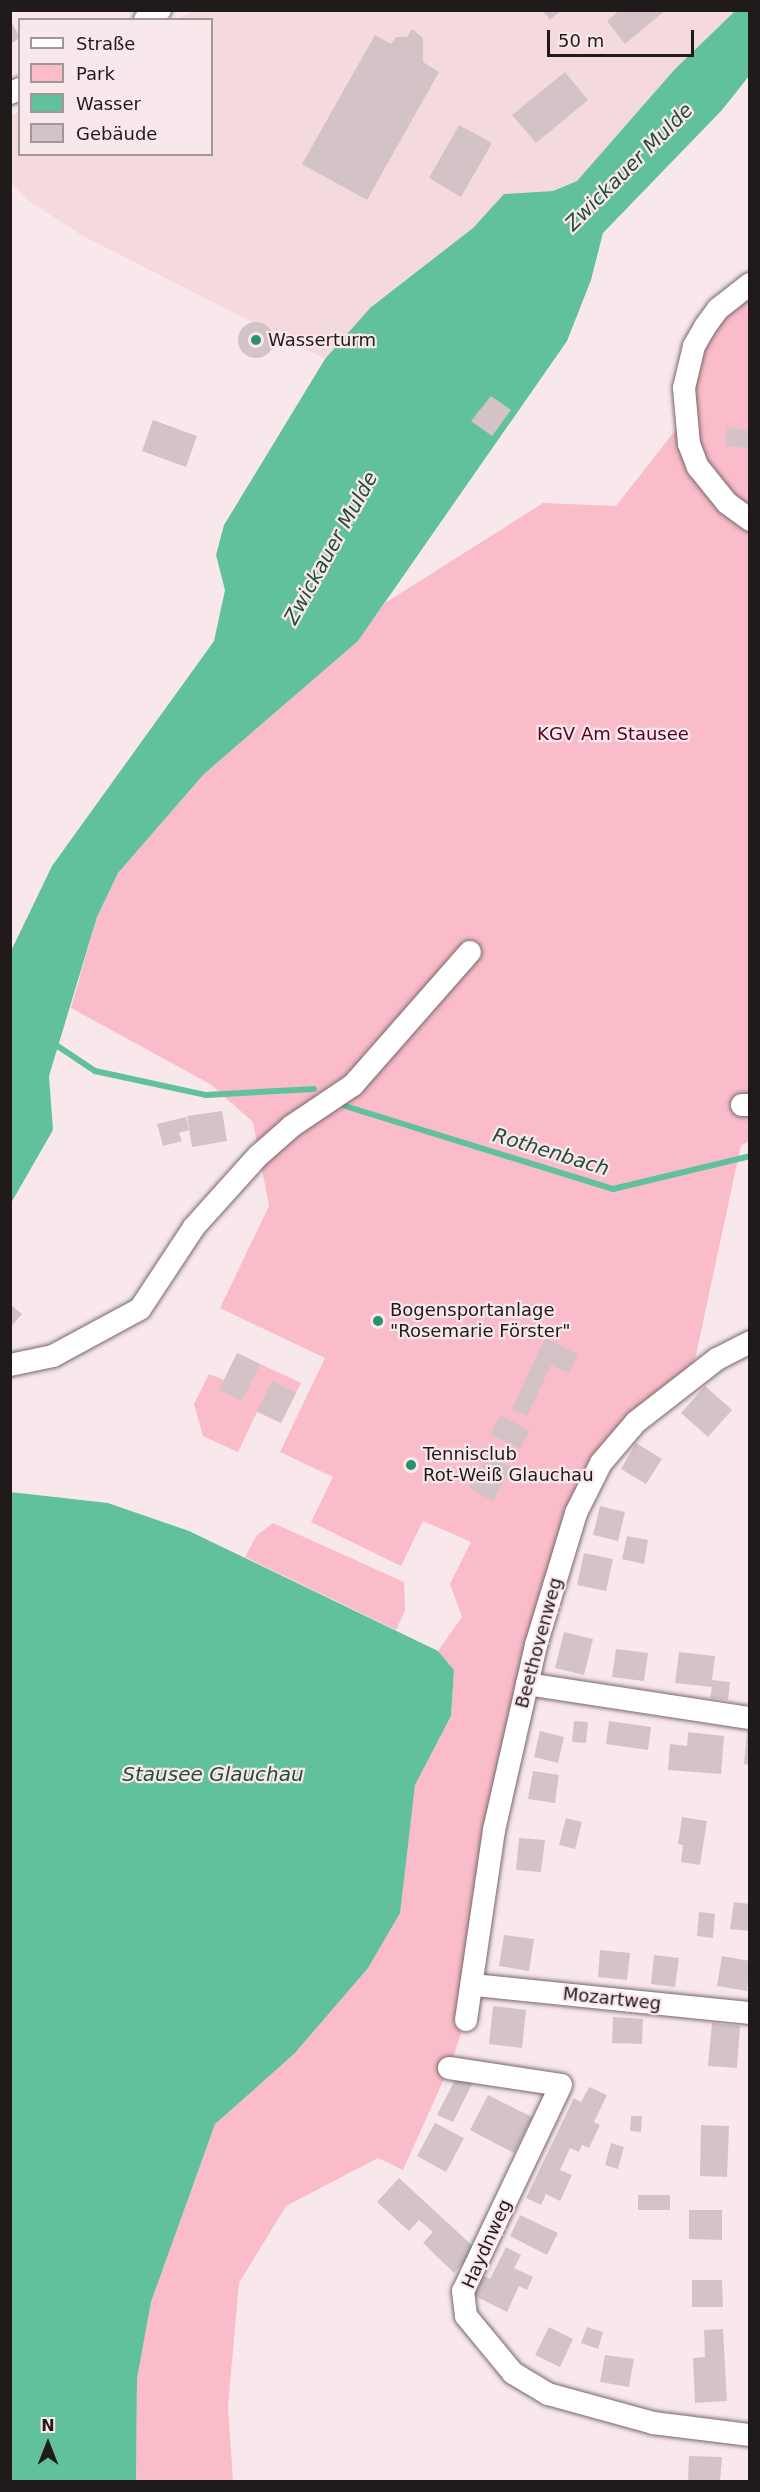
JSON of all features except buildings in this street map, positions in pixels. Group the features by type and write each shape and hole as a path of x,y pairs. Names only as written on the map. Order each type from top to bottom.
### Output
{"street":[{"path":"750,284 718,309 694,346 684,388 685,418 698,467 727,504 750,520"},
{"path":"10,1365 53,1356 140,1309 194,1227 258,1156 292,1126 353,1085 470,952"},
{"name":"Beethovenweg","path":"466,2020 474,1985 494,1830 527,1684 576,1513 601,1463 636,1422 717,1359 750,1342"},
{"path":"527,1684 750,1718"},
{"name":"Mozartweg","path":"474,1985 750,2013"},
{"name":"Haydnweg","path":"449,2068 561,2085 463,2291 466,2316 513,2373 548,2394 653,2424 750,2435"}],"shaded area":[{"path":"193,11 735,11 675,69 577,181 553,191 504,194 473,228 370,308 325,359 81,235 29,201 11,182 10,117 18,112 18,156 213,156 213,18 179,18"}],"green space":[{"name":"KGV Am Stausee","path":"749,284 749,1142 741,1145 691,1378 601,1463 536,1645 466,2020 449,2068 403,2170 378,2158 286,2206 239,2283 228,2406 233,2481 136,2481 137,2379 151,2302 215,2123 294,2054 408,1840 415,1785 451,1716 454,1670 438,1651 462,1617 450,1584 471,1542 423,1521 401,1566 311,1522 333,1477 280,1452 325,1358 220,1308 269,1206 253,1122 210,1084 71,1008 97,917 118,873 204,774 358,641 385,603 543,503 616,506 685,418 687,368"},
{"path":"237,1353 301,1383 281,1423 257,1412 238,1452 203,1436 194,1404 209,1374 224,1380"},
{"path":"273,1523 404,1582 405,1611 396,1630 245,1557 257,1535"}],"water":[{"name":"Zwickauer Mulde","path":"735,11 749,11 749,76 722,110 603,233 591,280 567,341 358,641 204,774 118,873 97,917 49,1076 53,1130 11,1203 11,951 52,866 214,641 225,590 216,555 224,525 325,359 370,308 473,228 504,194 553,191 577,181 675,69"},
{"name":"Stausee Glauchau","path":"10,1492 108,1503 189,1531 438,1651 454,1670 451,1716 415,1785 400,1913 368,1968 294,2054 215,2124 151,2302 137,2379 136,2481 11,2481"}],"waterway":[{"name":"Rothenbach","path":"53,1043 95,1071 206,1095 314,1089"},
{"name":"Rothenbach","path":"345,1106 613,1189 750,1156"}],"place":[{"name":"Wasserturm","path":"256,340"},
{"name":"Bogensportanlage \"Rosemarie Förster\"","path":"378,1321"},
{"name":"Tennisclub Rot-Weiß Glauchau","path":"411,1465"}]}
